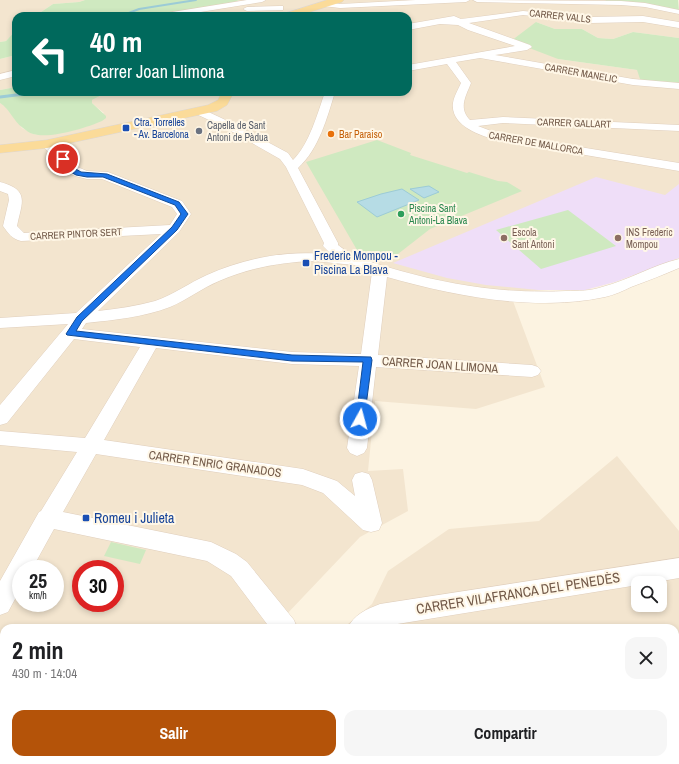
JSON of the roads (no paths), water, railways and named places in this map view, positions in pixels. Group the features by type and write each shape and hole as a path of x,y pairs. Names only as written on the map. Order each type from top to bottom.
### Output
{"main road":[{"path":"298,12 339,0"},
{"path":"0,149 47,144 212,108 221,103 227,96"}],"street":[{"path":"188,12 262,0"},
{"path":"323,4 340,6 466,0"},
{"path":"477,0 621,3 645,5 679,12"},
{"path":"412,67 449,60 483,56 526,47 471,28 423,1"},
{"path":"195,11 280,8"},
{"name":"CARRER VALLS","path":"412,26 523,13 590,20 643,19 679,25"},
{"name":"CARRER MANELIC","path":"483,56 633,82 679,86"},
{"name":"CARRER DE MALLORCA","path":"449,60 458,70 466,83 458,106 462,117 480,132 497,137 679,167"},
{"path":"0,77 12,75"},
{"path":"288,161 304,156 321,119 329,96"},
{"path":"198,111 278,151 288,161 331,243 322,254 313,257"},
{"name":"CARRER GALLART","path":"469,123 498,131 503,120 679,128"},
{"path":"0,418 75,326 174,229 184,214 177,204 104,175 87,175 72,170 47,144"},
{"name":"CARRER PINTOR SERT","path":"2,188 14,192 16,200 10,226 14,232 21,237 174,229"},
{"path":"330,246 343,256 380,270 432,285 494,295 548,297 586,295 605,292 679,263"},
{"path":"0,323 75,326 102,317 161,304 213,278 238,269 273,261 313,257 356,261"},
{"path":"357,448 380,270"},
{"path":"102,317 109,337"},
{"name":"CARRER JOAN LLIMONA","path":"75,326 109,337 292,358 368,360 532,371"},
{"path":"0,604 47,518 151,343"},
{"name":"CARRER ENRIC GRANADOS","path":"0,438 91,446 303,477 330,487 371,523 362,480"},
{"path":"47,518 210,552 228,561 239,569 282,624"},
{"name":"CARRER VILAFRANCA DEL PENEDÈS","path":"366,624 380,615 679,568"}],"water":[{"path":"429,186 439,192 424,198 410,189"},
{"path":"402,189 419,200 377,217 357,202 381,194"}],"waterway":[{"path":"131,12 139,9 196,0"},
{"path":"0,97 12,96"}],"place":[{"name":"Ctra. Torrelles - Av. Barcelona","path":"126,128"},
{"name":"Capella de Sant Antoni de Pàdua","path":"199,131"},
{"name":"Bar Paraiso","path":"331,134"},
{"name":"Piscina Sant Antoni-La Blava","path":"401,214"},
{"name":"Escola Sant Antoni","path":"504,238"},
{"name":"INS Frederic Mompou","path":"618,238"},
{"name":"Frederic Mompou - Piscina La Blava","path":"306,263"},
{"name":"Romeu i Julieta","path":"86,518"}]}
